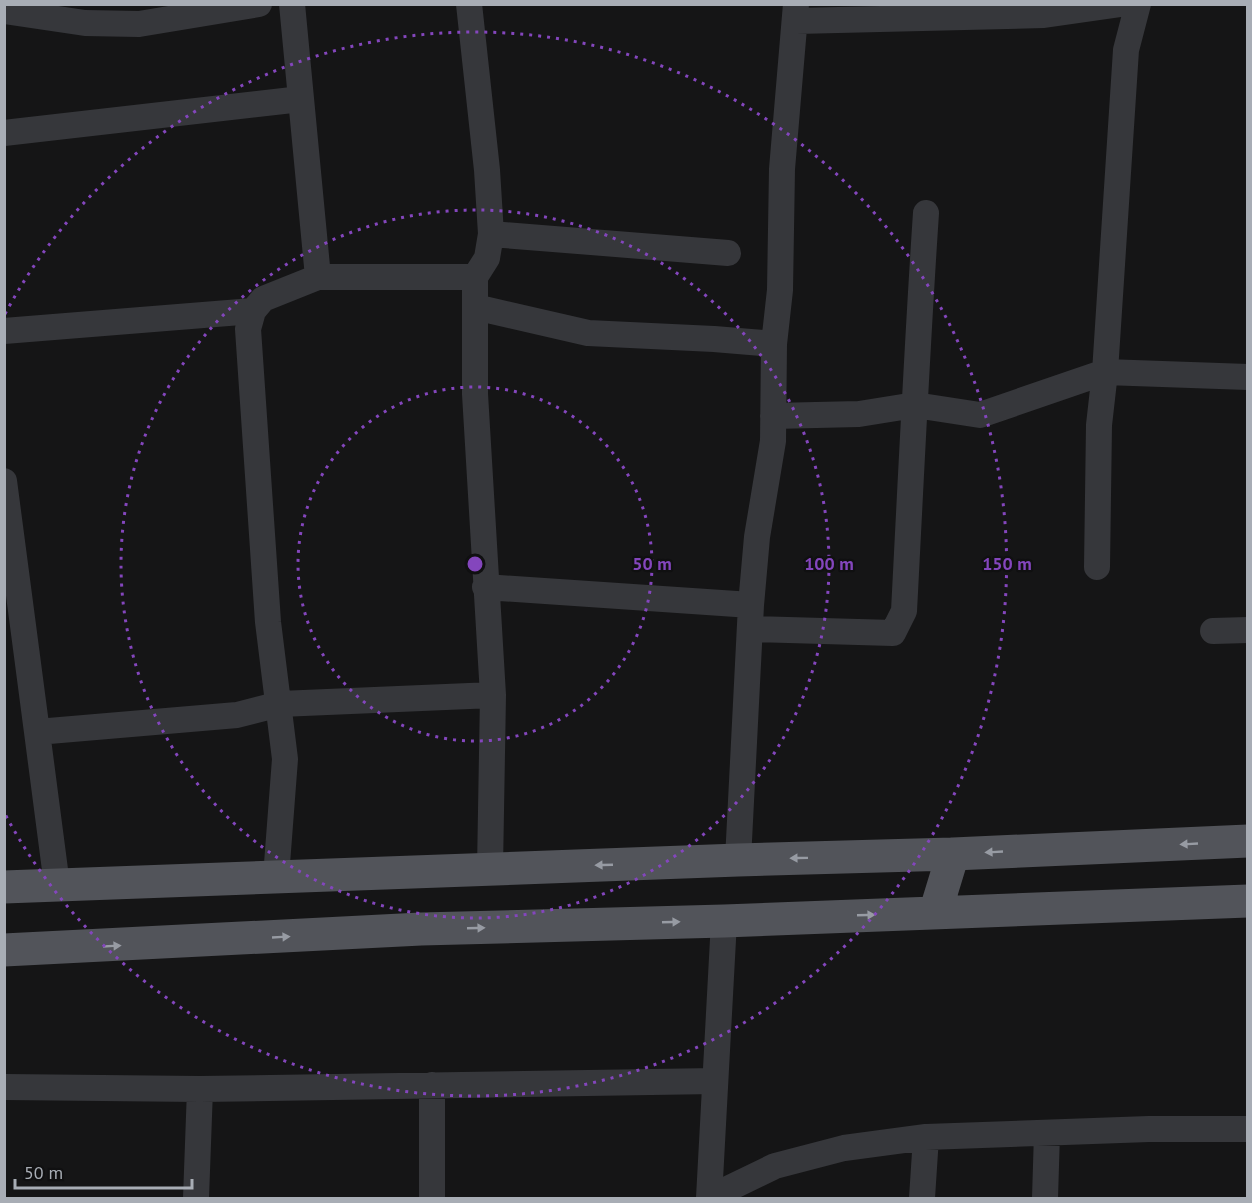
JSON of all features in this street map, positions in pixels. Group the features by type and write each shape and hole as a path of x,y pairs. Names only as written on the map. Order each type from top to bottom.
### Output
{"main road":[{"path":"4,887 953,854 1248,841"},
{"path":"935,913 953,854"},
{"path":"4,950 421,929 724,921 1248,901"}],"street":[{"path":"4,11 86,22 139,24 259,4"},
{"path":"292,4 318,277"},
{"path":"470,4 487,170 491,234 487,258 475,277 475,394 493,695 490,869"},
{"path":"738,860 750,617 757,537 773,441 774,344 780,290 782,169 796,13 942,11 1044,15 1121,4"},
{"path":"1097,567 1099,425 1105,372 1126,50 1138,4"},
{"path":"4,133 301,99"},
{"path":"485,587 893,633 904,611 916,359 926,213"},
{"path":"491,234 728,253"},
{"path":"276,877 285,759 280,704 268,622 248,329 253,311 262,299 318,277 475,277"},
{"path":"475,307 588,333 774,344"},
{"path":"4,331 253,311"},
{"path":"773,416 859,414 915,405 980,415 1105,372 1248,377"},
{"path":"4,481 57,885"},
{"path":"1213,631 1248,630"},
{"path":"37,732 237,715 280,704 493,695"},
{"path":"724,921 709,1198 775,1166 844,1148 926,1137 1248,1128"},
{"path":"4,1087 200,1089 715,1081"},
{"path":"432,1086 432,1198"},
{"path":"196,1198 200,1089"},
{"path":"1045,1198 1047,1133"},
{"path":"922,1198 926,1137"}]}
